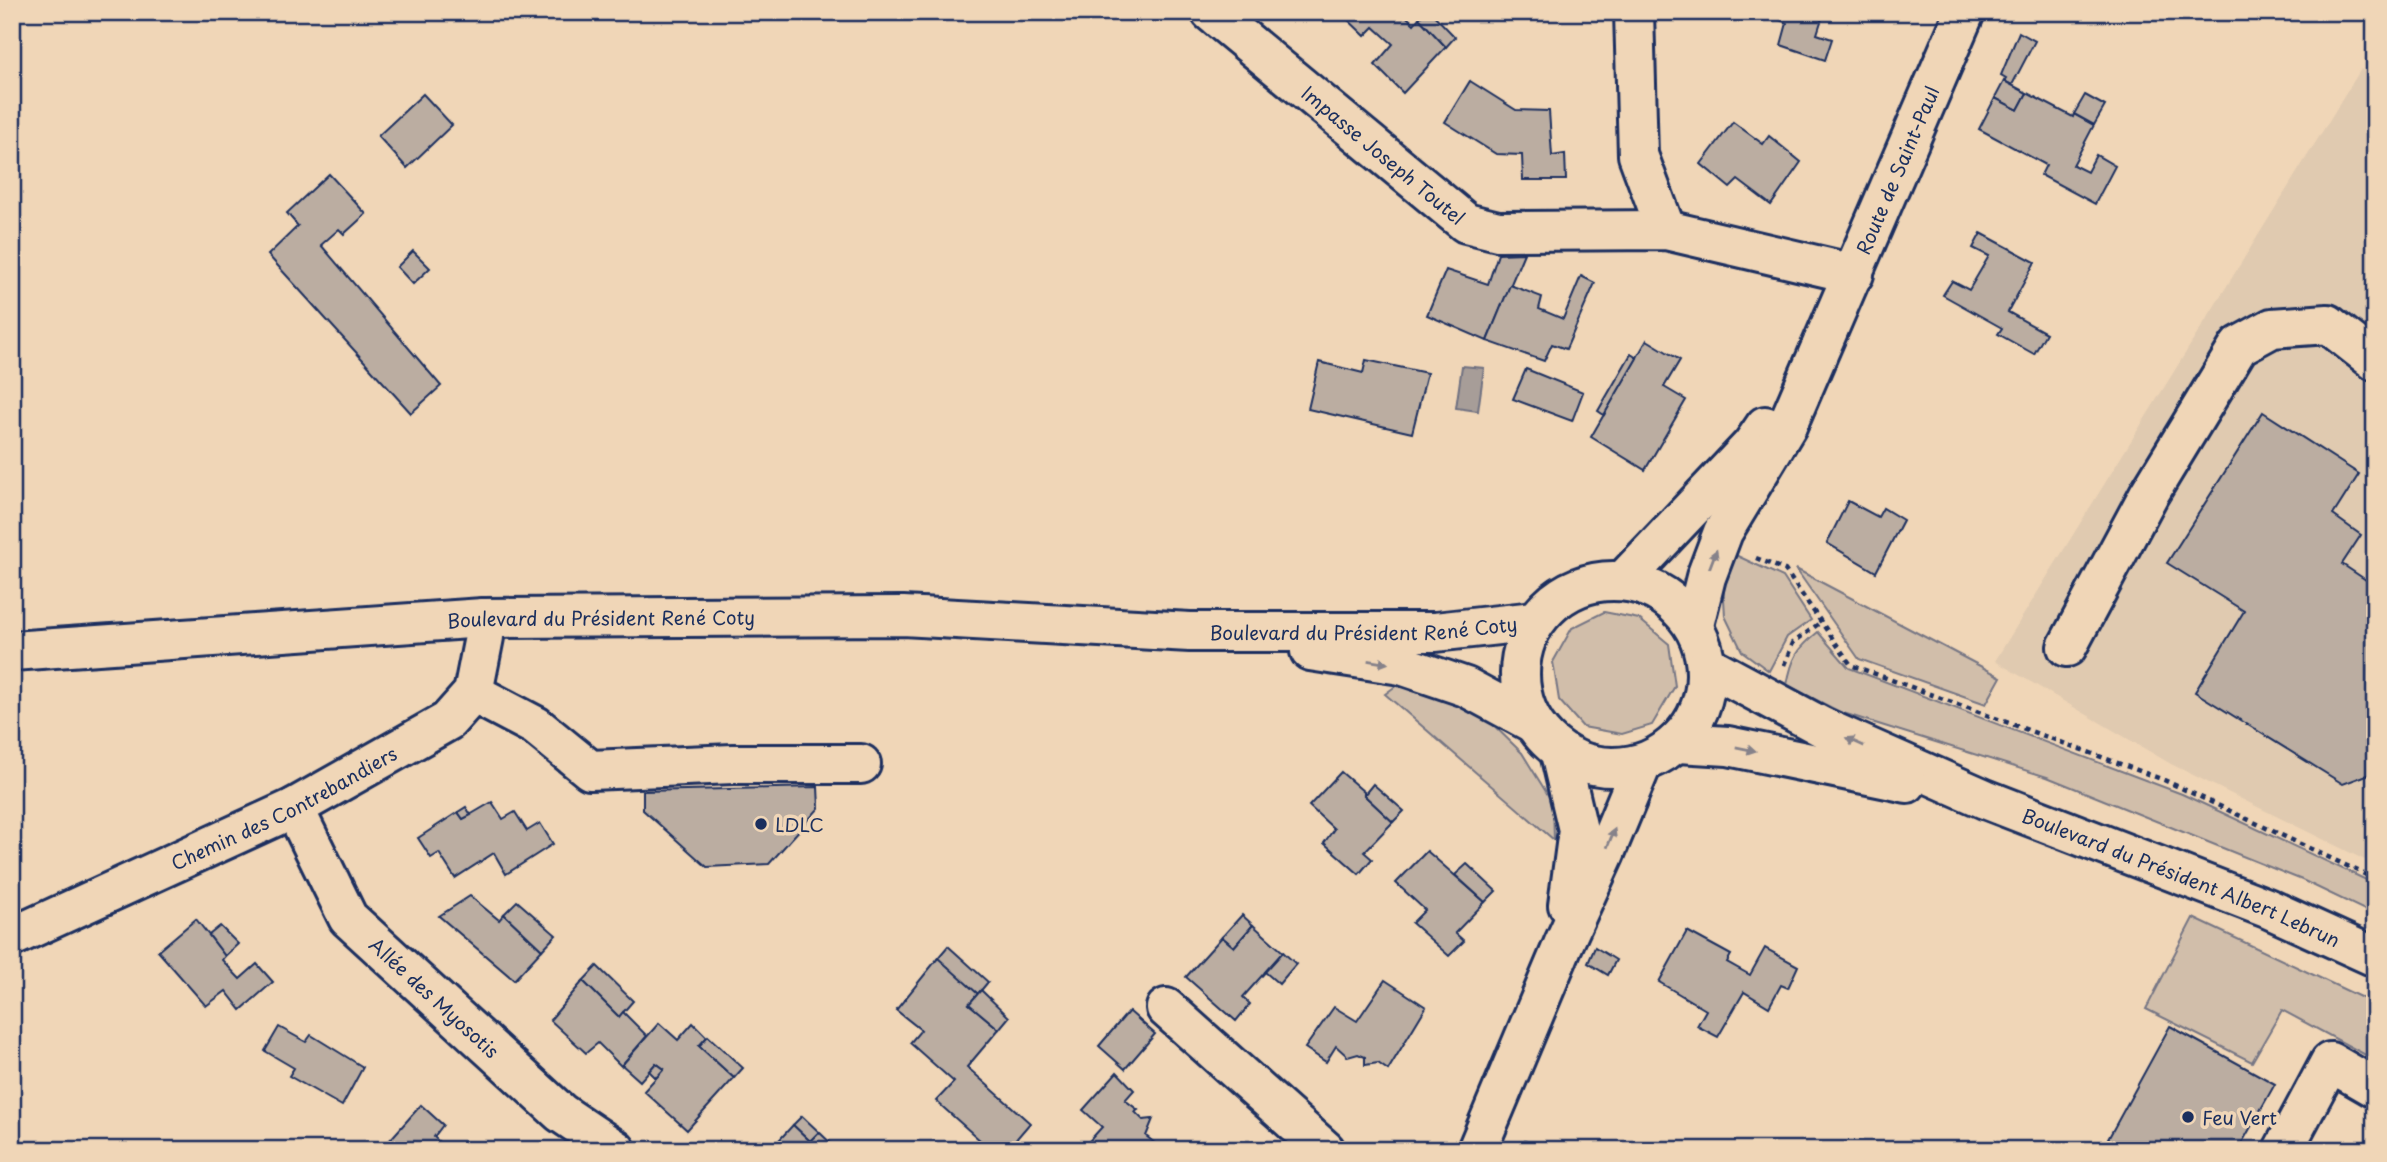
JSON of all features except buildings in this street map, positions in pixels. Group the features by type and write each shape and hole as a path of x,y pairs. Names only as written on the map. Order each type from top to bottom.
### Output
{"street":[{"name":"Impasse Joseph Toutel","path":"1211,12 1466,223 1498,231 1666,230 1854,274"},
{"path":"1634,12 1638,155 1666,230"},
{"name":"Route de Saint-Paul","path":"1694,625 1706,577 1723,532 1787,426 1965,12"},
{"path":"2067,648 2149,494 2239,346 2272,328 2328,324 2375,360"},
{"name":"Route de Saint-Paul","path":"1625,579 1752,445 1831,328"},
{"path":"1625,579 1665,594 1694,625 1707,666 1701,707 1678,743 1642,764 1600,768 1560,753 1531,722 1518,682 1523,649 1535,621 1547,604 1583,583 1625,579"},
{"name":"Boulevard du Président René Coty","path":"12,651 483,618 903,616 1190,632 1435,632 1535,621"},
{"name":"Chemin des Contrebandiers","path":"12,937 294,808 448,721 473,692 485,638 483,618"},
{"name":"Boulevard du Président René Coty","path":"1190,632 1401,665 1466,687 1531,722"},
{"name":"Boulevard du Président Albert Lebrun","path":"1707,666 1822,727 1985,799 2267,908 2375,957"},
{"path":"473,692 536,726 590,770 733,764 861,764"},
{"name":"Boulevard du Président Albert Lebrun","path":"1678,743 1728,746 1985,799"},
{"path":"1560,753 1578,830 1563,945"},
{"path":"1477,1150 1642,764"},
{"name":"Allée des Myosotis","path":"294,808 348,918 561,1113 616,1150"},
{"path":"1166,1008 1325,1150"},
{"path":"2283,1150 2330,1062 2375,1088"}],"path":[{"path":"1719,543 1785,570 1851,665 2164,780 2375,878"}],"shaded area":[{"path":"2361,69 2375,81 2375,865 2171,764 1995,661"},
{"path":"1462,366 1484,368 1478,411 1456,408"},
{"path":"1731,553 1783,577 1811,620 1787,637 1769,671 1742,651 1725,616 1723,581"},
{"path":"1796,569 2001,677 1986,704 1859,659"},
{"path":"1604,612 1639,619 1669,644 1675,686 1652,725 1622,734 1583,727 1559,700 1553,662 1572,628"},
{"path":"1818,632 1849,668 2182,794 2375,884 2375,915 2302,880 2047,777 1840,712 1787,685 1796,655"},
{"path":"1401,682 1478,710 1522,753 1553,803 1554,840 1385,694"},
{"path":"2193,918 2375,1004 2375,1060 2282,1010 2252,1062 2146,1009"}],"place":[{"name":"LDLC","path":"761,824"},
{"name":"Feu Vert","path":"2188,1117"}]}
